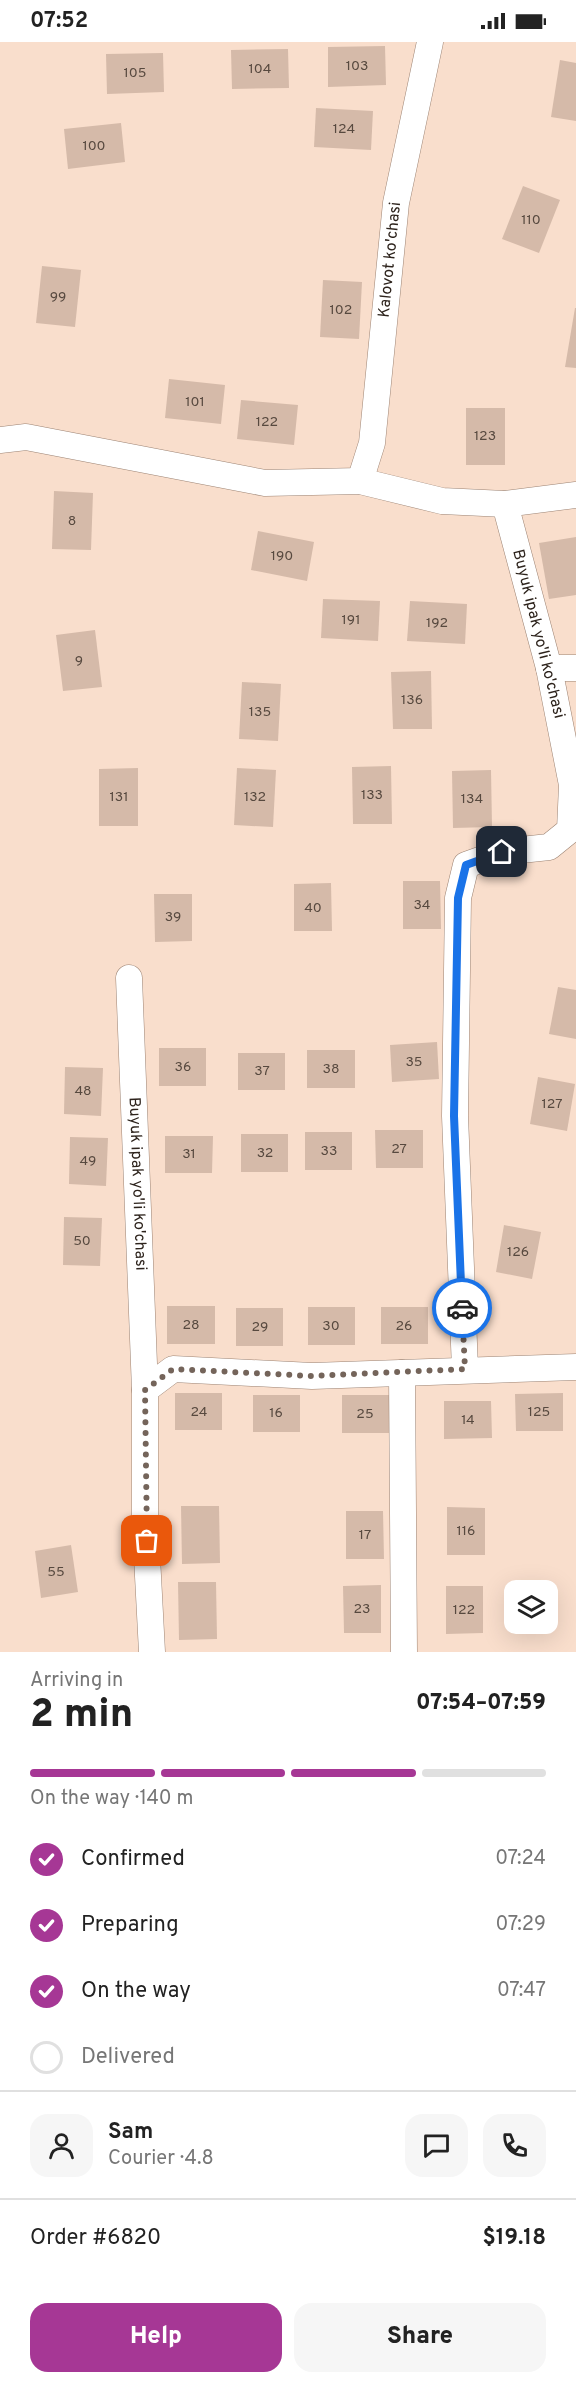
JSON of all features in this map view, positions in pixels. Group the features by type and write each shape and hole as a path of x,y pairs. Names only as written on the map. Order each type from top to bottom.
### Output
{"street":[{"name":"Kalovot ko'chasi","path":"360,481 372,443 396,203 430,42"},
{"path":"0,440 26,437 265,483 360,481 442,501 505,504 576,495"},
{"name":"Buyuk ipak yo'li ko'chasi","path":"465,1369 454,1116 458,898 466,865 502,852 549,847 570,830 572,785 549,668 505,504"},
{"path":"549,668 576,668"},
{"name":"Buyuk ipak yo'li ko'chasi","path":"129,978 145,1390 146,1519 152,1652"},
{"path":"145,1390 173,1369 312,1376 576,1367"},
{"path":"402,1373 404,1652"}],"building":[{"path":"385,46 386,85 328,87 328,47"},
{"path":"288,49 289,88 232,89 231,50"},
{"path":"163,53 164,92 107,94 106,54"},
{"path":"560,60 576,63 576,121 551,117"},
{"path":"316,108 373,111 371,150 314,147"},
{"path":"121,123 125,162 68,169 64,129"},
{"path":"523,186 560,200 539,253 502,239"},
{"path":"42,266 81,270 75,327 36,323"},
{"path":"323,280 362,282 359,339 320,337"},
{"path":"576,308 576,368 565,367"},
{"path":"169,379 225,385 221,424 165,418"},
{"path":"241,400 298,405 294,445 237,439"},
{"path":"466,408 505,408 505,465 466,465"},
{"path":"54,491 93,493 91,550 52,549"},
{"path":"258,531 314,542 307,581 251,570"},
{"path":"576,537 576,595 549,599 539,543"},
{"path":"323,599 380,601 378,641 321,638"},
{"path":"410,601 467,604 465,644 407,641"},
{"path":"95,630 102,687 63,691 56,635"},
{"path":"431,671 432,729 393,729 391,672"},
{"path":"242,682 281,684 278,741 239,739"},
{"path":"391,766 392,824 353,824 352,767"},
{"path":"138,768 138,826 99,826 99,769"},
{"path":"237,768 276,770 273,827 234,825"},
{"path":"491,770 492,827 453,828 452,771"},
{"path":"403,881 440,881 441,929 403,929"},
{"path":"331,883 332,931 294,931 294,884"},
{"path":"154,894 192,894 192,941 155,942"},
{"path":"558,987 576,990 576,1039 549,1034"},
{"path":"437,1042 439,1079 392,1082 390,1045"},
{"path":"159,1048 206,1048 206,1086 159,1086"},
{"path":"307,1050 355,1050 355,1088 307,1088"},
{"path":"238,1053 285,1053 285,1090 238,1090"},
{"path":"65,1067 103,1068 101,1116 64,1114"},
{"path":"538,1077 575,1084 567,1131 530,1124"},
{"path":"375,1130 423,1130 423,1168 376,1168"},
{"path":"305,1132 352,1132 352,1170 305,1170"},
{"path":"241,1134 288,1134 288,1172 241,1172"},
{"path":"165,1136 213,1136 212,1173 165,1173"},
{"path":"70,1137 108,1138 106,1186 69,1184"},
{"path":"64,1217 102,1218 100,1266 63,1265"},
{"path":"504,1225 541,1232 532,1279 496,1272"},
{"path":"167,1306 215,1306 215,1344 167,1344"},
{"path":"308,1307 355,1307 355,1345 308,1345"},
{"path":"381,1307 428,1307 428,1344 381,1344"},
{"path":"236,1308 283,1308 283,1346 236,1346"},
{"path":"175,1393 222,1393 222,1430 175,1430"},
{"path":"563,1393 563,1431 516,1431 515,1394"},
{"path":"253,1395 300,1395 300,1432 253,1432"},
{"path":"342,1395 389,1395 389,1433 342,1433"},
{"path":"444,1401 491,1401 492,1438 444,1439"},
{"path":"181,1506 219,1506 220,1563 182,1564"},
{"path":"447,1507 485,1508 485,1555 447,1555"},
{"path":"346,1511 383,1511 384,1559 346,1559"},
{"path":"71,1545 78,1592 41,1598 35,1551"},
{"path":"178,1582 216,1582 217,1639 179,1640"},
{"path":"381,1585 381,1633 344,1633 343,1586"},
{"path":"446,1586 483,1586 483,1633 446,1634"}],"way so far":[{"path":"147,1541 145,1390 173,1369 312,1376 465,1369 462,1308"}],"route":[{"path":"462,1308 454,1116 458,898 466,865 502,852"}]}
